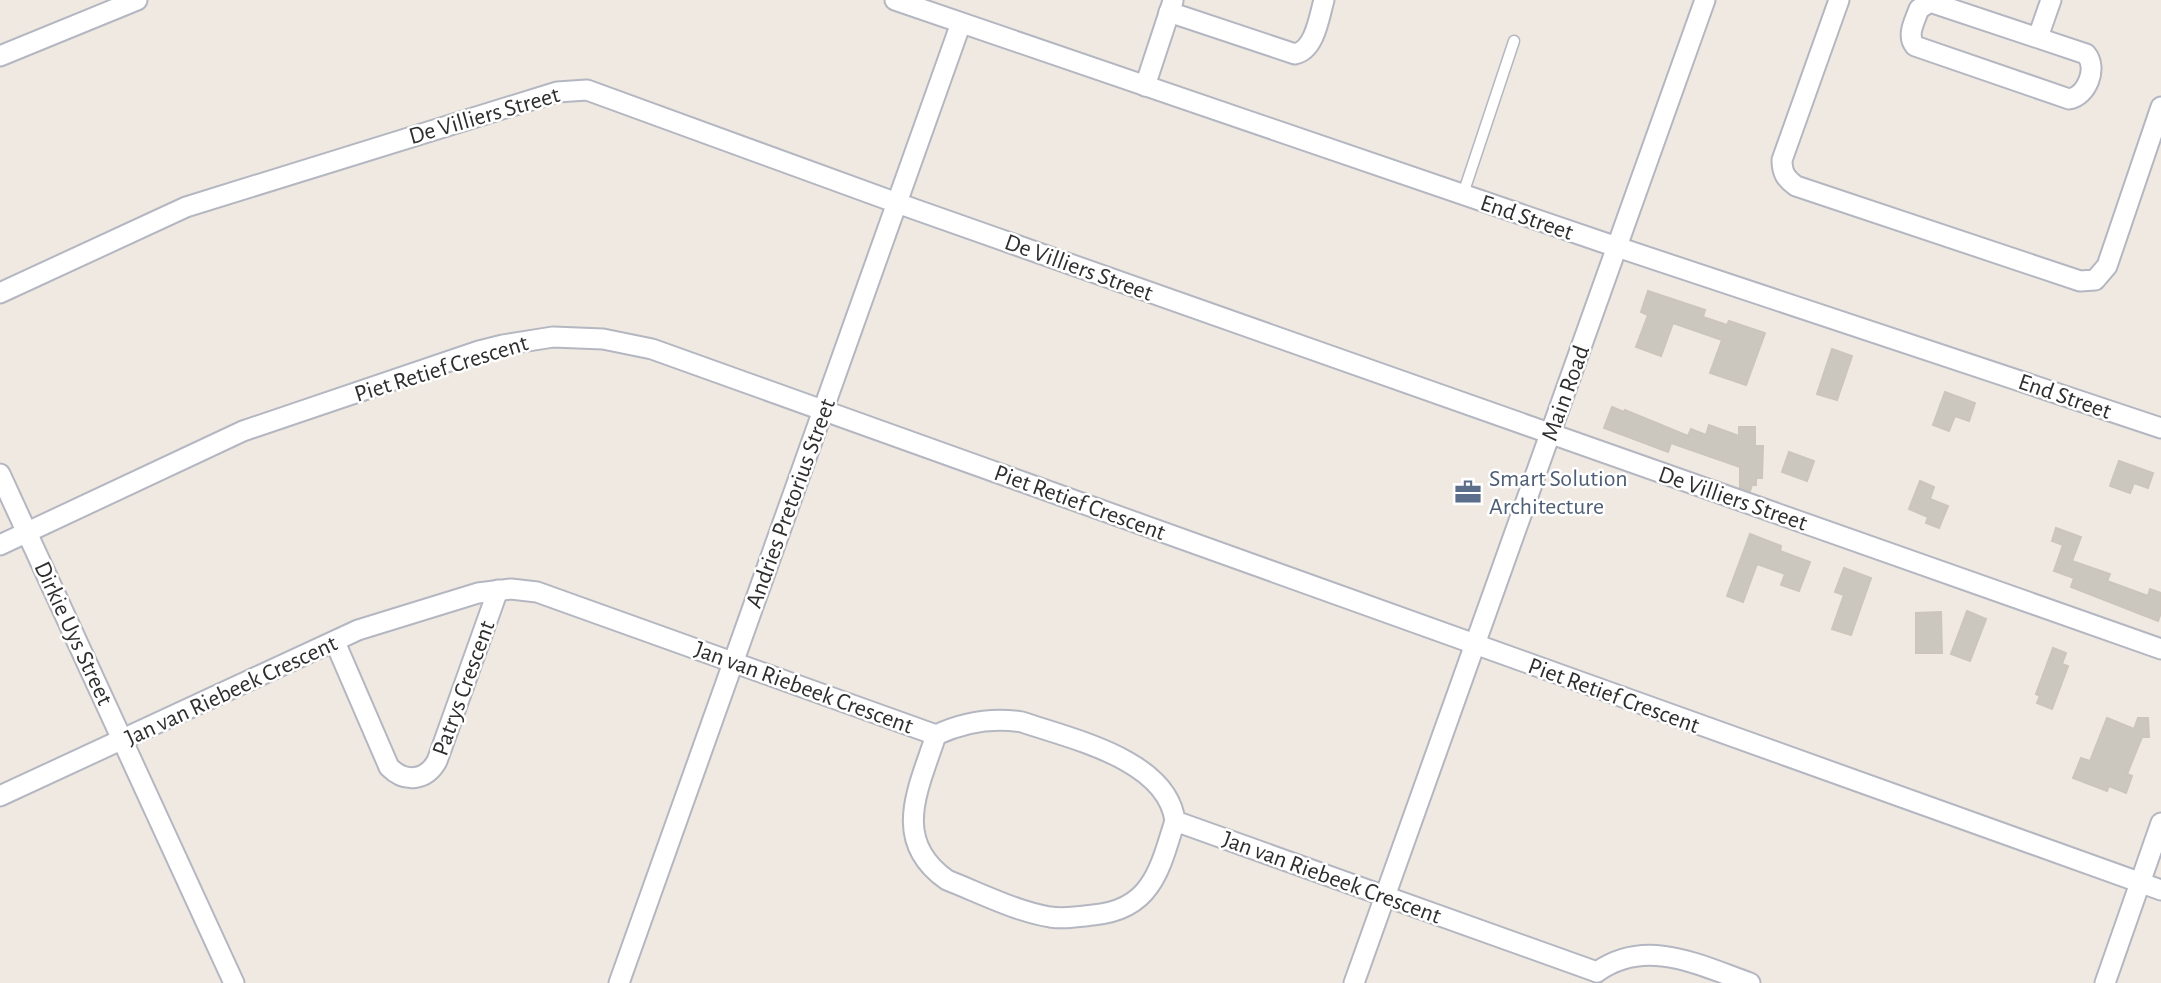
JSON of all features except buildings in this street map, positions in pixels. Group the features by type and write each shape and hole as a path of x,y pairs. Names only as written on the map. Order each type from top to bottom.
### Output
{"street":[{"path":"0,56 137,0"},
{"name":"End Street","path":"895,0 1618,247 2161,428"},
{"path":"1145,86 1172,6 1295,54 1303,52 1309,44 1324,0"},
{"name":"Main Road","path":"1354,983 1706,0"},
{"path":"1839,0 1782,160 1787,179 1796,186 2080,281 2095,279 2107,266 2161,107"},
{"path":"2038,37 2050,0"},
{"path":"1930,2 2038,37 2089,57 2091,72 2084,91 2077,97 2065,98 1919,48 1912,43 1910,36 1919,9 1930,2"},
{"name":"Andries Pretorius Street","path":"620,983 961,23"},
{"name":"De Villiers Street","path":"0,293 186,207 567,90 596,92 897,203 2161,649"},
{"name":"Piet Retief Crescent","path":"0,545 243,430 479,351 528,340 578,337 627,343 652,349 2161,890"},
{"name":"Dirkie Uys Street","path":"0,474 234,983"},
{"name":"Jan van Riebeek Crescent","path":"0,796 124,741 358,630 459,598 498,590 537,592 936,735 978,721 1009,720 1115,754 1144,773 1167,797 1175,821 1385,897 1595,978 1617,960 1655,954 1683,960 1750,983"},
{"name":"Patrys Crescent","path":"335,642 389,767 408,778 422,776 429,773 437,761 498,590"},
{"path":"936,735 913,815 914,836 922,855 947,880 1034,914 1068,919 1102,914 1131,904 1143,894 1154,878 1175,821"},
{"path":"2105,983 2161,823"}],"lane":[{"path":"1463,194 1514,41"}],"place":[{"name":"Smart Solution Architecture","path":"1468,492"}]}
